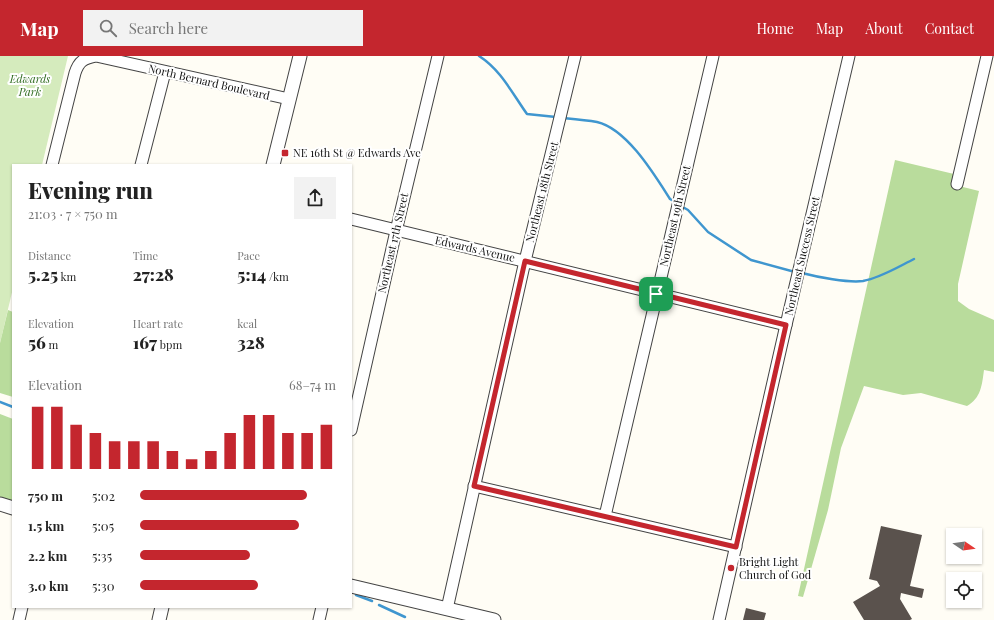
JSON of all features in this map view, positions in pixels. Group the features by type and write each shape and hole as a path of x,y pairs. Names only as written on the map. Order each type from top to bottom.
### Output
{"street":[{"name":"North Bernard Boulevard","path":"52,164 75,74 78,65 83,58 96,56 289,100"},
{"path":"273,164 300,56"},
{"name":"Northeast 17th Street","path":"352,426 396,230 438,56"},
{"name":"Northeast 18th Street","path":"447,609 525,261 574,56"},
{"name":"Northeast 19th Street","path":"605,516 712,56"},
{"name":"Northeast Success Street","path":"719,620 849,56"},
{"path":"957,184 987,56"},
{"path":"142,164 165,72"},
{"name":"Edwards Avenue","path":"352,219 786,325"},
{"path":"474,486 736,547"},
{"path":"0,504 12,508"},
{"path":"352,586 447,609 467,617 494,620"},
{"path":"19,620 22,608"},
{"path":"159,620 162,608"},
{"path":"318,620 322,608"}],"green space":[{"name":"Edwards Park","path":"0,56 68,56 42,164 12,164 12,292 0,343"},
{"path":"895,160 954,174 963,187 979,191 958,284 958,301 969,309 994,320 994,372 984,370 980,391 972,403 967,406 921,393 903,395 864,386 841,448 828,510 803,597 798,596"},
{"path":"8,310 12,312 12,397 0,393 0,343"},
{"path":"0,414 12,419 12,502 0,499"}],"building":[{"path":"881,526 922,535 910,586 924,589 922,598 901,593 900,599 912,619 910,620 864,620 853,602 880,586 877,581 869,579"},
{"path":"746,608 766,613 764,620 743,620"}],"waterway":[{"path":"479,56 500,75 527,114 556,117"},
{"path":"563,118 597,122 608,126 619,133 648,165 670,199 675,202"},
{"path":"681,206 688,210 708,232 751,260 795,272"},
{"path":"802,273 824,278 863,281 882,275 914,259"},
{"path":"0,402 12,407"},
{"path":"356,595 372,601"},
{"path":"379,605 405,617"}],"place":[{"name":"NE 16th St @ Edwards Ave","path":"285,153"},
{"name":"Bright Light Church of God","path":"731,568"}],"route":[{"path":"525,261 656,294 786,325 736,547 474,486 525,261"}]}
